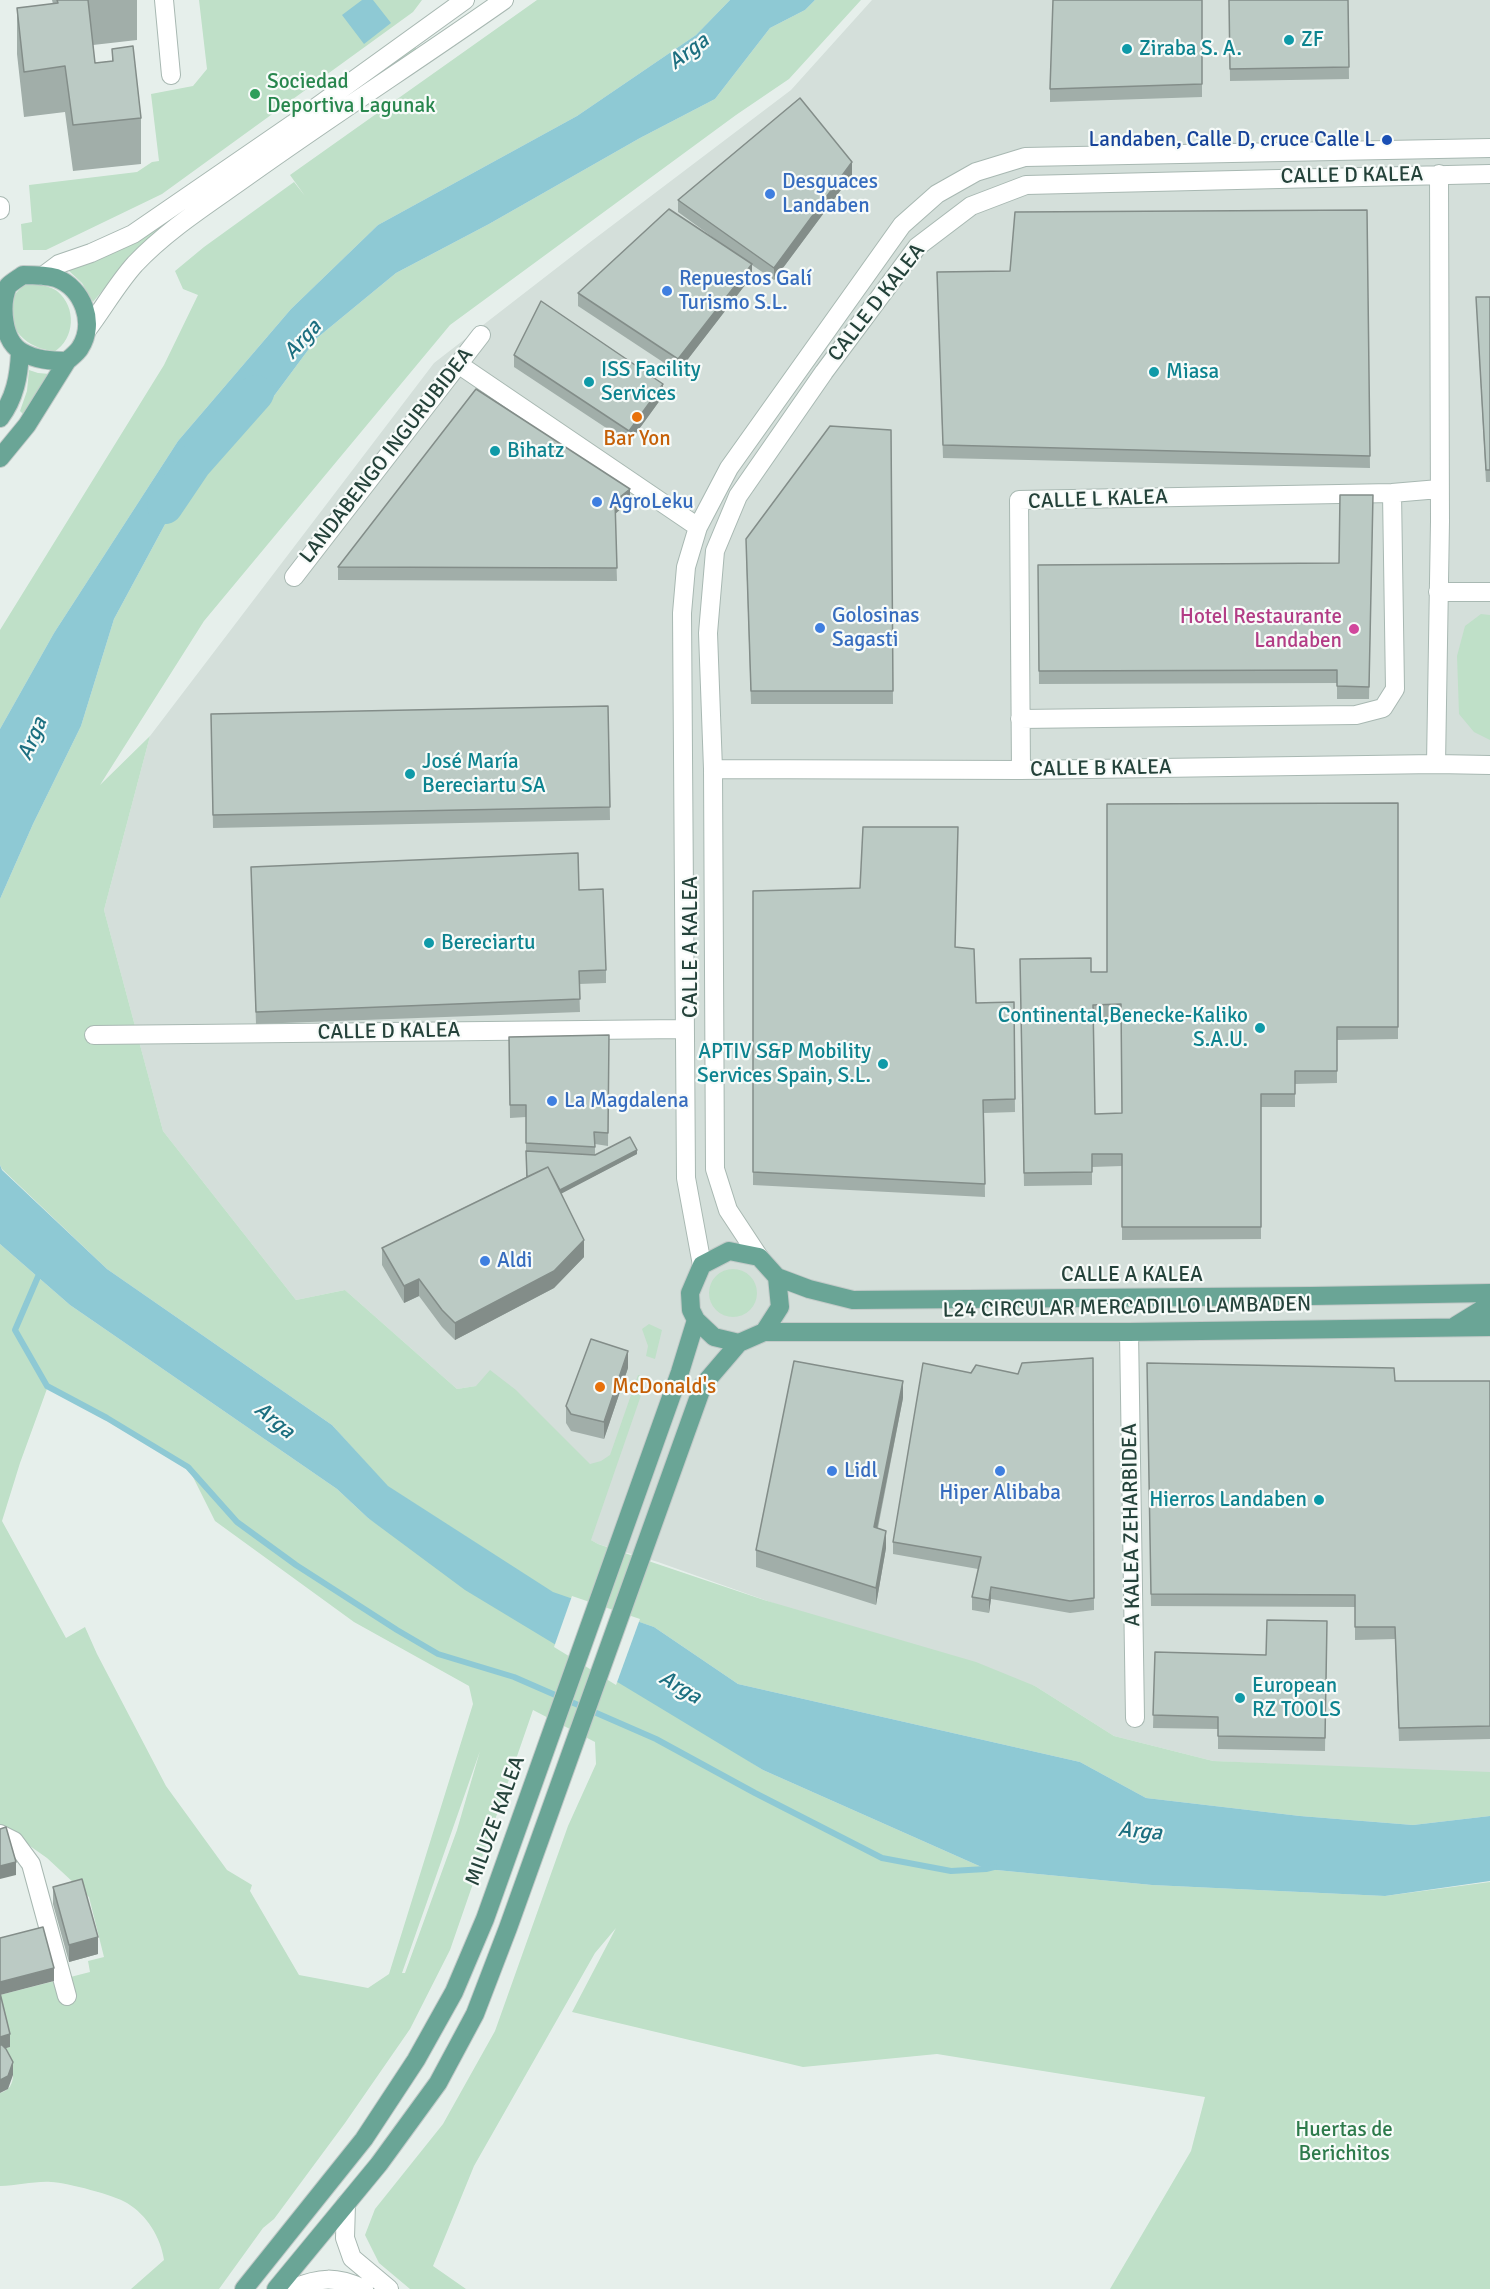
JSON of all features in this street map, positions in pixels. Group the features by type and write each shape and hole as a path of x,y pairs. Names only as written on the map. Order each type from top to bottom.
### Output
{"main road":[{"path":"0,274 16,272 23,275 43,276 57,279 74,289 86,310 87,330 80,348 67,362 27,425 0,459"},
{"path":"23,275 8,286 1,303 1,321 8,339 20,352 44,361 67,362"},
{"path":"0,418 19,380 20,352"},
{"path":"276,2289 380,2164 438,2083 475,2014 642,1559 703,1385 739,1342 764,1332 780,1307 777,1277 759,1257 729,1251 702,1265 690,1293 691,1310 696,1320 714,1337 739,1342"},
{"name":"CALLE A KALEA","path":"777,1277 809,1289 854,1300 1490,1293"},
{"path":"1453,1327 1481,1310 1490,1310"},
{"name":"MILUZE KALEA","path":"244,2289 364,2139 416,2060 454,1992 485,1919 680,1372 696,1320"},
{"name":"L24 CIRCULAR MERCADILLO LAMBADEN","path":"764,1332 1129,1332 1490,1327"}],"street":[{"path":"164,0 171,75"},
{"path":"43,276 59,264 133,234 293,124 465,0"},
{"path":"87,330 134,266 155,245 186,220 295,142 504,0"},
{"name":"CALLE D KALEA","path":"683,773 682,613 686,567 698,527 729,468 902,225 937,194 976,172 1025,158 1490,148"},
{"path":"1321,151 1341,158 1410,159 1440,174"},
{"path":"1436,764 1440,174 1455,159 1490,157"},
{"name":"CALLE D KALEA","path":"713,769 708,633 716,551 738,496 824,372 917,246 971,206 1026,185 1490,174"},
{"name":"LANDABENGO INGURUBIDEA","path":"294,577 481,335"},
{"path":"458,364 698,527"},
{"name":"CALLE L KALEA","path":"1021,770 1019,500 1392,493 1439,489"},
{"path":"1020,719 1356,715 1383,708 1395,689 1392,493"},
{"path":"1438,592 1490,592"},
{"path":"683,712 693,723 693,755 713,769 693,785 691,827 683,857"},
{"name":"CALLE B KALEA","path":"713,769 1021,770 1490,765"},
{"name":"CALLE A KALEA","path":"713,769 715,1170 728,1210 759,1257"},
{"name":"CALLE A KALEA","path":"683,773 686,1178 702,1265"},
{"name":"CALLE D KALEA","path":"94,1035 684,1029"},
{"name":"A KALEA ZEHARBIDEA","path":"1129,1332 1135,1718"},
{"path":"0,1834 14,1841 31,1863 67,1996"},
{"path":"346,2204 345,2238 352,2258 389,2289"},
{"path":"291,2289 322,2278 339,2279 364,2289"}],"shaded area":[{"path":"872,0 1490,0 1490,1774 1213,1761 1114,1736 1035,1686 843,1628 658,1562 598,1544 591,1540 476,1386 457,1389 345,1290 296,1300 163,1131 104,910 150,736 434,363 791,90"}],"green space":[{"path":"199,0 422,0 413,12 162,194 46,250 23,250 21,224 32,222 29,185 137,172 152,162 159,161 151,94 193,86 207,69"},
{"path":"537,0 730,0 696,35 577,116 378,225 291,309 178,441 54,633 0,729 0,630 164,365 198,295 183,289 175,271 204,247 294,182 305,196 290,175"},
{"path":"815,0 861,0 789,79 736,115 450,325 204,621 100,785 150,736 104,910 163,1131 296,1300 345,1290 457,1389 476,1386 490,1370 516,1390 590,1464 610,1455 638,1375 647,1378 591,1540 598,1544 764,1600 976,1662 1035,1686 1114,1736 1213,1761 1490,1772 1490,1816 1413,1825 1300,1816 1146,1798 1080,1762 738,1684 654,1627 553,1593 387,1486 332,1425 107,1269 0,1165 0,899 33,824 81,726 114,619 170,515 204,441 268,404 317,338 396,273 715,99 770,28 805,10"},
{"path":"415,46 417,51 108,284 93,302 82,283 68,270"},
{"path":"35,282 57,291 68,305 71,323 69,331 61,346 54,352 27,342 17,332 13,323 11,306 14,297 26,285"},
{"path":"29,370 50,374 24,415 20,411 27,391"},
{"path":"1481,614 1490,615 1490,740 1474,732 1459,714 1457,656 1465,626"},
{"name":"Huertas de Berichitos","path":"0,1244 70,1305 337,1489 368,1518 763,1770 986,1869 1152,1885 1385,1896 1490,1882 1490,2289 1110,2289 1191,2151 1205,2097 937,2054 803,2067 572,2012 616,1928 595,1953 474,2166 433,2266 466,2289 410,2289 379,2263 365,2235 375,2209 443,2124 495,2031 568,1826 596,1764 595,1742 533,1710 450,1950 410,2029 345,2123 274,2219 263,2228 219,2289 131,2289 164,2260 160,2244 152,2228 134,2208 112,2196 59,2183 38,2182 0,2186 0,2093 10,2087 13,2075 0,2050 10,2047 0,1995 90,1972 88,1961 104,1957 89,1897 47,1858 0,1825","holes":["48,1386 188,1467 215,1521 354,1622 469,1686 473,1704 389,1974 368,1988 299,1975 250,1891 252,1885 227,1870 166,1786 85,1627 66,1638 2,1521","480,1751 457,1830 405,1973 402,1973"]},
{"path":"728,1269 738,1269 750,1276 757,1288 757,1298 750,1310 738,1317 728,1317 713,1306 709,1298 709,1288 720,1273"},
{"path":"649,1324 662,1330 655,1359 646,1356 648,1346 642,1329"}],"water":[{"path":"362,0 373,0 391,23 364,44 342,15"},
{"path":"730,0 815,0 805,10 770,28 715,99 396,273 317,338 268,404 204,441 170,515 114,619 81,726 33,824 0,899 0,729 54,633 178,441 291,309 378,225 577,116 696,35"},
{"path":"0,1165 2,1170 107,1269 332,1425 388,1486 553,1592 654,1627 738,1684 1080,1762 1146,1798 1300,1816 1413,1825 1490,1816 1490,1881 1385,1896 1152,1885 986,1869 763,1770 465,1590 368,1518 337,1489 70,1305 0,1244"}],"pier":[{"path":"572,1596 640,1619 616,1685 554,1647"}],"building":[{"path":"57,0 88,0 95,63 113,61 112,49 133,46 141,118 73,125 65,66 24,72 17,8 58,3"},
{"name":"Ziraba S. A.","path":"1053,0 1202,0 1202,84 1050,89"},
{"name":"ZF","path":"1229,0 1348,0 1349,67 1230,69"},
{"name":"Desguaces Landaben","path":"800,98 852,162 774,268 678,200"},
{"name":"Repuestos Galí Turismo S.L.","path":"669,209 752,264 678,359 578,293"},
{"name":"Miasa","path":"1367,210 1370,456 943,445 937,272 1010,271 1015,212"},
{"path":"1476,297 1490,297 1490,470 1486,470"},
{"name":"ISS Facility Services","path":"541,301 663,384 629,431 514,355"},
{"name":"Bihatz","path":"476,389 630,489 615,501 617,568 338,567"},
{"name":"Golosinas Sagasti","path":"830,426 891,430 893,691 751,691 746,539"},
{"path":"1340,495 1373,495 1369,687 1337,686 1337,670 1039,671 1038,565 1339,563"},
{"name":"José María Bereciartu SA","path":"608,706 610,807 213,815 211,714"},
{"name":"Continental,Benecke-Kaliko S.A.U.","path":"1398,803 1398,1027 1337,1027 1337,1071 1295,1071 1295,1094 1261,1094 1261,1227 1122,1227 1122,1154 1092,1154 1092,1172 1024,1173 1020,959 1091,958 1091,972 1107,972 1107,804","holes":["1121,1004 1122,1113 1095,1114 1093,1005"]},
{"name":"APTIV S&P Mobility Services Spain, S.L.","path":"863,827 958,827 955,947 974,949 976,1003 1014,1002 1015,1099 983,1100 985,1184 753,1172 753,891 860,888"},
{"name":"Bereciartu","path":"578,853 579,890 603,889 606,970 579,971 580,999 256,1012 251,867"},
{"path":"609,1035 608,1133 594,1132 595,1147 526,1143 526,1105 510,1105 509,1037"},
{"path":"630,1137 637,1150 560,1190 548,1167 527,1177 526,1151 595,1155"},
{"name":"Aldi","path":"548,1167 584,1240 554,1271 455,1323 442,1310 419,1279 404,1286 382,1248"},
{"name":"McDonald's","path":"591,1339 628,1351 604,1422 571,1414 566,1406"},
{"name":"Hiper Alibaba","path":"1093,1358 1094,1598 1070,1601 991,1587 989,1600 972,1597 981,1557 893,1542 923,1363 971,1373 976,1365 1018,1374 1022,1363"},
{"name":"Lidl","path":"794,1361 903,1381 874,1527 886,1531 876,1588 756,1550"},
{"name":"Hierros Landaben","path":"1147,1363 1394,1368 1395,1381 1490,1381 1490,1726 1399,1728 1395,1627 1355,1627 1355,1595 1151,1594"},
{"name":"European RZ TOOLS","path":"1267,1620 1327,1621 1325,1738 1218,1736 1218,1717 1153,1715 1155,1652 1266,1655"},
{"path":"6,1827 16,1862 0,1866 0,1829"},
{"path":"82,1879 98,1937 69,1945 53,1887"},
{"path":"43,1927 54,1968 0,1982 0,1938"},
{"path":"0,1993 10,2034 0,2037"},
{"path":"0,2045 6,2049 13,2062 8,2076 0,2080"}],"waterway":[{"name":"Arga","path":"165,506 194,463 256,393"},
{"path":"40,1272 15,1330 47,1386 107,1418 188,1467 237,1522 296,1565 397,1630 438,1654 514,1677 656,1739 882,1858 951,1871 994,1867"}],"place":[{"name":"ZF","path":"1289,40"},
{"name":"Ziraba S. A.","path":"1127,49"},
{"name":"Sociedad Deportiva Lagunak","path":"255,94"},
{"name":"Landaben, Calle D, cruce Calle L","path":"1387,140"},
{"name":"Desguaces Landaben","path":"770,194"},
{"name":"Repuestos Galí Turismo S.L.","path":"667,291"},
{"name":"Miasa","path":"1154,372"},
{"name":"ISS Facility Services","path":"589,382"},
{"name":"Bar Yon","path":"637,417"},
{"name":"Bihatz","path":"495,451"},
{"name":"AgroLeku","path":"597,502"},
{"name":"Golosinas Sagasti","path":"820,628"},
{"name":"Hotel Restaurante Landaben","path":"1354,629"},
{"name":"José María Bereciartu SA","path":"410,774"},
{"name":"Bereciartu","path":"429,943"},
{"name":"Continental,Benecke-Kaliko S.A.U.","path":"1260,1028"},
{"name":"APTIV S&P Mobility Services Spain, S.L.","path":"883,1064"},
{"name":"La Magdalena","path":"552,1101"},
{"name":"Aldi","path":"485,1261"},
{"name":"McDonald's","path":"600,1387"},
{"name":"Lidl","path":"832,1471"},
{"name":"Hiper Alibaba","path":"1000,1471"},
{"name":"Hierros Landaben","path":"1319,1500"},
{"name":"European RZ TOOLS","path":"1240,1698"}]}
